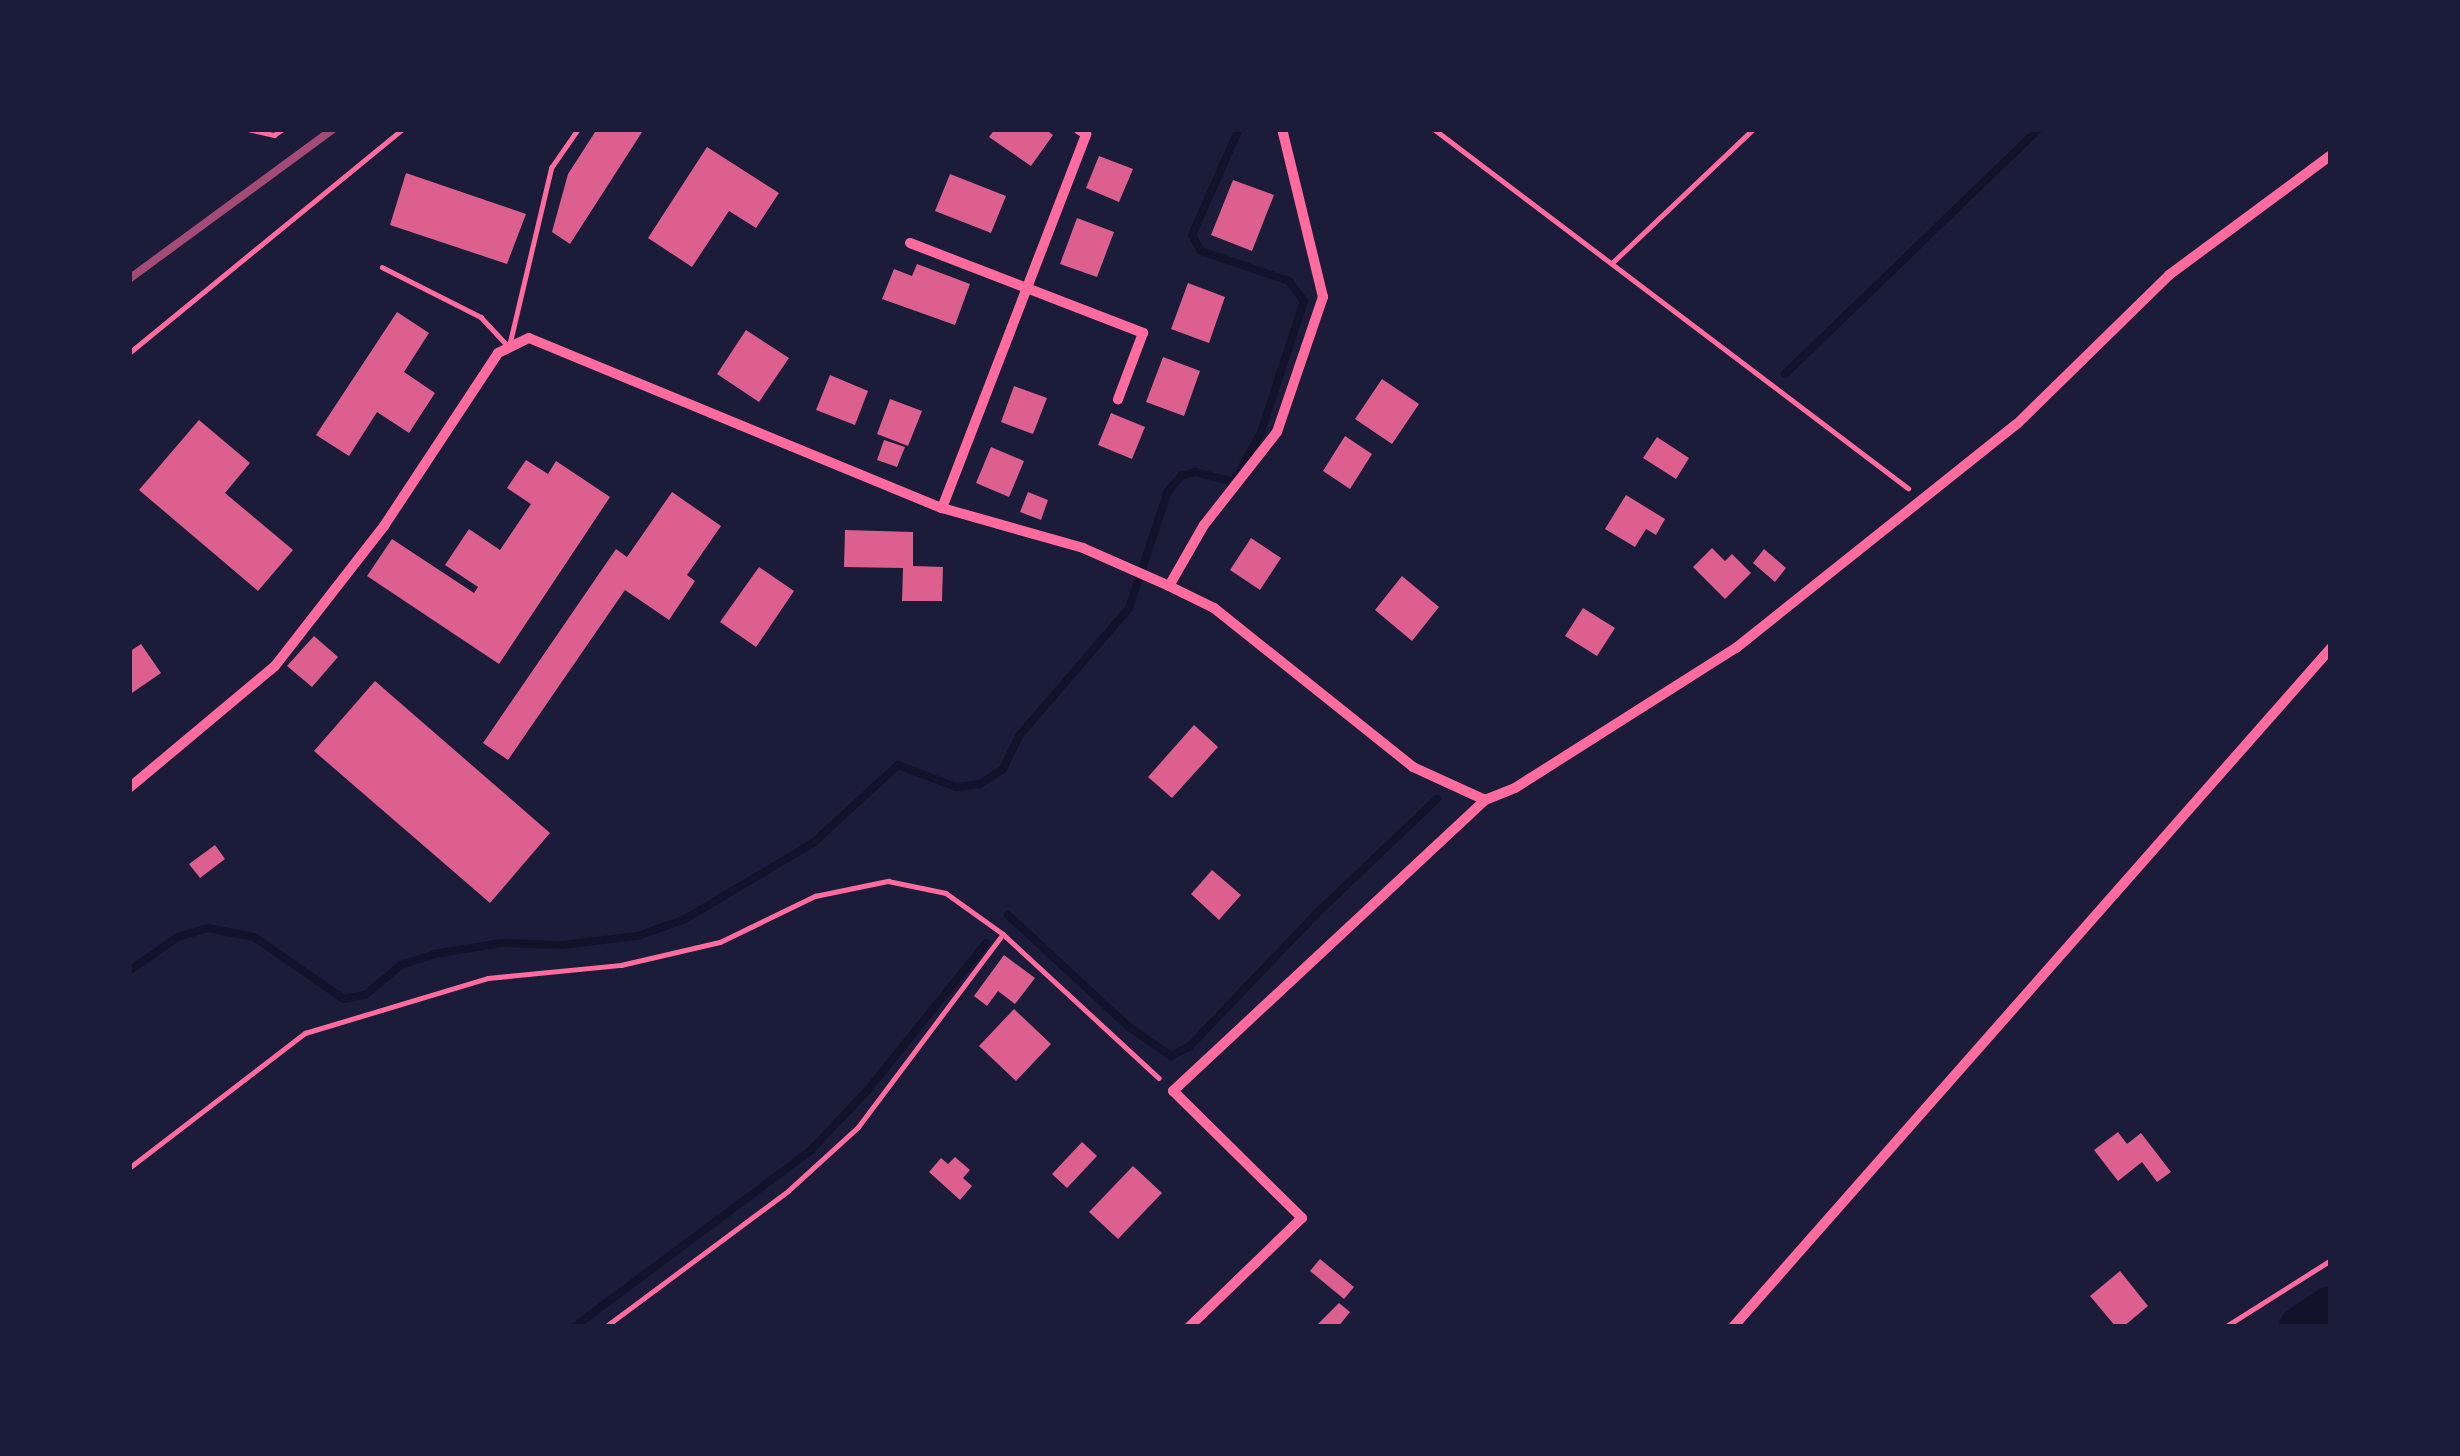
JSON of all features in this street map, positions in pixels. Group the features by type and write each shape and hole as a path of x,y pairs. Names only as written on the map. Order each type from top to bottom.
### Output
{"street":[{"path":"942,508 1086,134 1078,129"},
{"path":"1169,586 1204,525 1277,432 1323,297 1282,129"},
{"path":"1189,1327 1302,1218 1173,1091 1485,800 1515,788 1736,649 2017,424 2169,275 2331,155"},
{"path":"910,244 1143,333 1118,399"},
{"path":"129,788 275,666 385,526 498,353 529,338 942,508 1083,548 1169,586 1214,608 1413,767 1485,800"},
{"path":"1733,1327 2331,648"}],"lane":[{"path":"509,347 516,298 551,168 578,129"},
{"path":"382,267 481,316 509,347"}],"path":[{"path":"248,129 274,135 283,129"},
{"path":"129,352 403,129"},
{"path":"1435,129 1926,501"},
{"path":"1612,263 1754,129"},
{"path":"129,1168 305,1033 488,978 621,965 720,942 815,896 888,881 946,892 1004,934 1173,1091"},
{"path":"605,1327 788,1191 858,1127 1004,934"},
{"path":"2224,1327 2331,1260"}],"building":[{"path":"597,129 644,129 570,244 552,232 568,174"},
{"path":"995,129 1045,129 1053,135 1031,166 989,137"},
{"path":"707,147 779,193 756,228 729,211 692,267 648,238"},
{"path":"1099,156 1133,169 1119,202 1086,188"},
{"path":"406,173 526,214 507,264 390,225"},
{"path":"950,174 1006,196 991,233 935,211"},
{"path":"1233,180 1274,195 1252,251 1211,235"},
{"path":"1077,218 1114,232 1097,277 1060,264"},
{"path":"917,264 970,284 955,325 882,299 894,269 912,276"},
{"path":"1188,283 1225,297 1209,343 1171,329"},
{"path":"397,312 429,333 404,372 435,393 409,433 377,412 349,456 316,435"},
{"path":"746,330 789,358 759,402 717,374"},
{"path":"1163,357 1200,371 1184,416 1146,402"},
{"path":"830,375 868,391 855,425 816,410"},
{"path":"1382,379 1419,404 1392,444 1355,419"},
{"path":"1014,386 1047,398 1033,434 1001,422"},
{"path":"890,399 922,411 908,446 877,434"},
{"path":"1111,413 1145,427 1132,459 1098,445"},
{"path":"199,420 250,463 225,493 293,550 258,591 139,490"},
{"path":"1345,436 1372,454 1350,489 1323,471"},
{"path":"1657,437 1689,458 1676,479 1643,458"},
{"path":"884,440 905,447 897,467 877,460"},
{"path":"991,447 1024,461 1009,497 976,483"},
{"path":"526,460 548,474 556,461 610,497 499,664 367,576 392,539 474,593 478,587 445,565 469,529 500,550 531,504 507,488"},
{"path":"672,492 721,526 687,575 695,581 669,620 625,590 508,760 483,743 616,549 627,557"},
{"path":"1028,492 1048,500 1041,520 1020,512"},
{"path":"1626,495 1665,519 1656,535 1646,529 1635,547 1605,529"},
{"path":"845,530 913,532 913,566 943,567 942,601 902,601 903,568 844,567"},
{"path":"1251,538 1281,558 1260,590 1230,570"},
{"path":"1712,548 1725,561 1732,554 1751,573 1725,599 1693,567"},
{"path":"1764,549 1786,568 1775,582 1753,563"},
{"path":"759,567 794,591 756,647 720,622"},
{"path":"1402,576 1439,607 1412,641 1375,610"},
{"path":"1583,608 1615,628 1597,656 1565,636"},
{"path":"314,636 338,657 312,687 287,666"},
{"path":"141,644 161,673 129,695 129,652"},
{"path":"375,681 550,833 490,903 314,751"},
{"path":"1194,725 1218,747 1172,798 1148,777"},
{"path":"215,845 225,859 200,878 189,864"},
{"path":"1212,870 1241,895 1219,920 1191,894"},
{"path":"1004,955 1035,978 1015,1004 998,991 987,1006 974,996"},
{"path":"1014,1009 1051,1044 1016,1081 979,1046"},
{"path":"2118,1132 2127,1144 2141,1133 2171,1172 2157,1182 2142,1162 2118,1181 2094,1150"},
{"path":"1082,1142 1097,1156 1067,1188 1052,1174"},
{"path":"955,1157 970,1170 963,1178 972,1186 960,1200 929,1172 941,1158 948,1164"},
{"path":"1133,1166 1162,1193 1118,1239 1089,1212"},
{"path":"1320,1259 1354,1287 1344,1299 1310,1271"},
{"path":"2120,1271 2148,1306 2123,1327 2116,1327 2090,1296"},
{"path":"1339,1303 1350,1312 1338,1327 1315,1327"}],"waterway":[{"path":"129,971 178,937 208,928 254,937 344,999 365,995 401,965 434,954 501,943 562,945 638,936 685,919 813,843 898,765 956,787 980,784 1003,769 1019,736 1129,608 1168,491 1181,476 1195,472 1234,482 1261,432 1304,301 1289,281 1201,251 1192,235 1239,129"},
{"path":"1785,374 2039,129"},
{"path":"1008,915 1129,1027 1171,1056 1189,1047 1315,915 1437,799"},
{"path":"574,1327 810,1151 867,1091 986,943"},
{"path":"2300,1327 2331,1307"}],"railway":[{"path":"129,279 333,129"}]}
